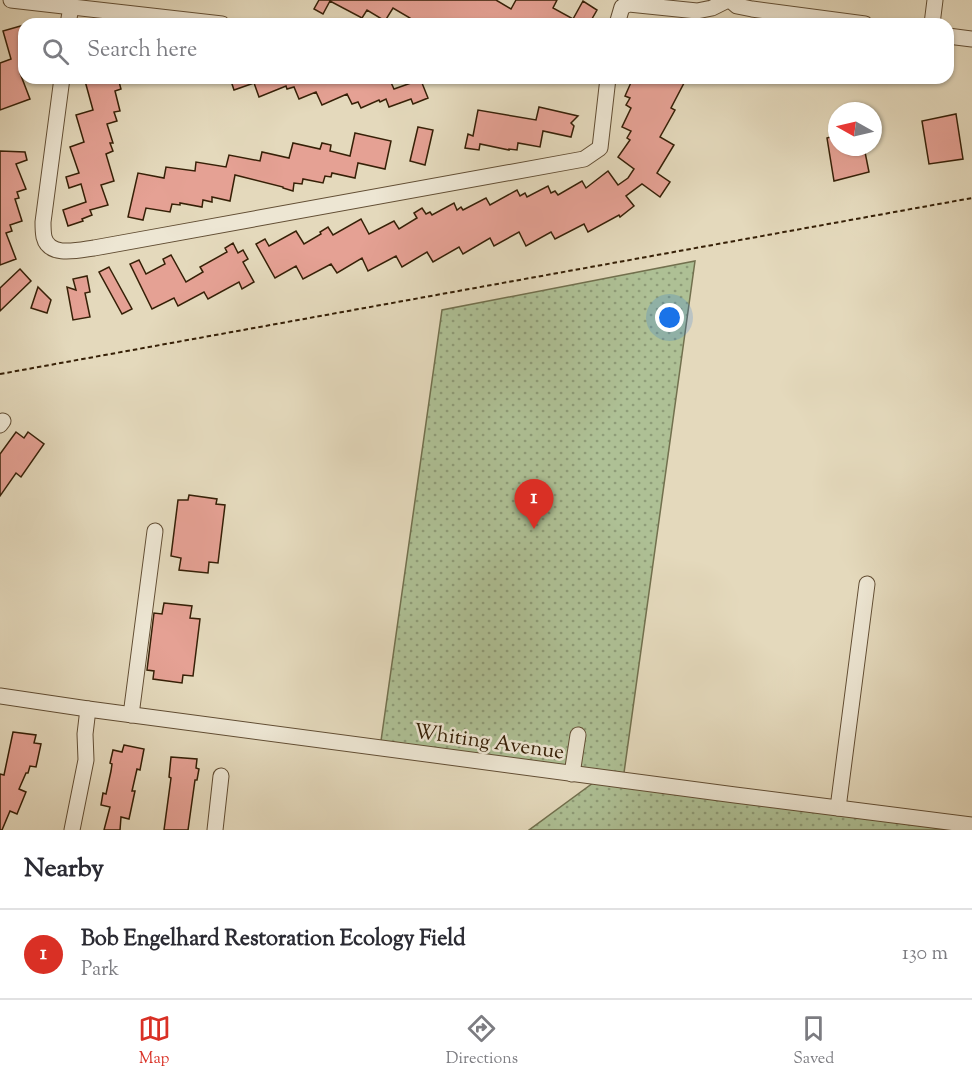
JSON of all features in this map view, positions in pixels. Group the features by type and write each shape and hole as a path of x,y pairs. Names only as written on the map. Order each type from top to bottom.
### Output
{"street":[{"path":"11,0 169,18"},
{"path":"619,18 622,7 629,4 697,11 712,8 729,0 737,6 752,9 820,18"},
{"path":"933,18 935,0"},
{"path":"70,18 71,7"},
{"path":"954,37 972,39"},
{"path":"61,84 43,230 44,238 52,248 66,252 584,159 600,147 607,84"},
{"path":"131,715 155,531"},
{"path":"838,808 867,584"},
{"name":"Whiting Avenue","path":"0,696 572,774 972,825"},
{"path":"72,830 86,760 85,734 88,709"},
{"path":"572,774 578,735"},
{"path":"215,830 221,776"}],"path":[{"path":"0,374 972,198"}],"green space":[{"path":"695,261 623,780 380,748 442,310"},
{"path":"593,783 954,830 529,830"}],"building":[{"path":"319,0 496,0 511,9 516,0 557,0 553,8 571,18 410,18 393,8 387,18 380,18 367,10 362,18 330,1 323,14 314,9"},
{"path":"583,1 597,10 592,18 574,18"},
{"path":"18,27 18,84 24,84 30,99 0,110 0,63 11,59 3,31"},
{"path":"86,84 120,84 121,89 115,91 120,111 114,112 117,121 107,124 113,151 106,154 114,181 101,185 108,205 90,210 92,215 68,226 63,210 86,202 81,184 69,188 66,177 79,173 70,147 84,142 76,115 93,110"},
{"path":"232,84 251,84 234,90"},
{"path":"254,84 392,84 394,89 408,84 422,84 428,98 413,104 411,99 389,107 386,99 380,102 379,100 361,108 358,102 352,104 347,94 322,105 316,92 299,99 294,87 287,89 286,86 259,97"},
{"path":"630,84 683,84 671,108 675,110 660,137 674,145 657,173 670,182 660,197 642,184 626,196 634,206 620,217 619,215 588,232 584,224 555,239 551,232 526,246 519,232 494,246 490,238 463,254 459,247 433,262 427,252 402,267 396,256 368,271 362,258 337,273 331,264 303,279 296,266 275,278 256,244 265,239 269,246 296,231 304,244 328,227 333,235 361,219 369,234 394,221 399,229 417,218 414,213 422,208 426,214 430,212 432,215 454,203 457,210 461,207 463,210 486,198 490,205 517,190 520,196 525,193 527,197 548,186 551,193 555,191 558,195 582,181 586,188 608,171 618,185 628,178 634,169 618,157 630,140 627,138 631,131 622,127 631,108 626,105 630,98 625,96"},
{"path":"539,107 578,116 571,123 574,126 571,137 543,131 540,147 518,143 517,150 480,144 479,150 465,148 468,134 473,136 478,110 536,120"},
{"path":"956,114 963,159 929,164 922,121"},
{"path":"418,127 433,130 425,165 410,161"},
{"path":"355,133 391,141 385,169 358,163 355,178 332,173 331,177 325,176 323,183 303,179 302,184 294,183 293,191 235,175 230,201 212,197 212,202 203,200 202,207 172,204 170,212 146,208 143,220 128,217 138,173 164,178 166,167 195,171 196,162 226,167 229,155 260,161 262,152 289,158 293,143 320,149 322,143 331,145 330,151 350,156"},
{"path":"0,151 25,152 27,160 16,164 26,189 17,192 19,198 15,199 22,221 10,225 12,231 6,233 16,259 0,265"},
{"path":"830,156 866,156 869,172 834,181"},
{"path":"233,243 238,253 243,250 248,259 243,262 254,282 242,289 239,282 208,299 204,292 178,306 174,298 152,309 130,264 139,260 146,274 165,264 163,259 171,255 186,282 203,272 200,267 227,252 225,248"},
{"path":"109,267 132,309 122,314 99,272"},
{"path":"20,269 31,281 0,311 0,288"},
{"path":"87,276 90,292 85,293 90,317 73,320 67,287 76,290 73,279"},
{"path":"38,287 51,300 47,313 31,308"},
{"path":"16,432 24,438 28,432 44,444 21,477 16,473 0,496 0,454"},
{"path":"189,495 217,499 216,504 225,505 218,563 209,562 208,573 179,570 181,558 171,556 178,500 188,500"},
{"path":"164,603 192,606 190,618 200,619 193,676 183,675 182,683 153,679 154,671 147,670 154,613 162,614"},
{"path":"13,732 36,735 34,743 41,744 36,767 30,766 19,789 26,792 17,814 10,811 0,830 0,774 4,775"},
{"path":"124,745 144,749 140,770 137,769 132,791 135,791 129,819 121,817 120,830 104,830 110,807 101,805 103,793 106,794 113,750 122,752"},
{"path":"171,757 197,759 196,768 199,769 197,780 195,780 188,830 164,830 171,778 169,777"}],"place":[{"name":"Bob Engelhard Restoration Ecology Field","path":"534,529"}]}
